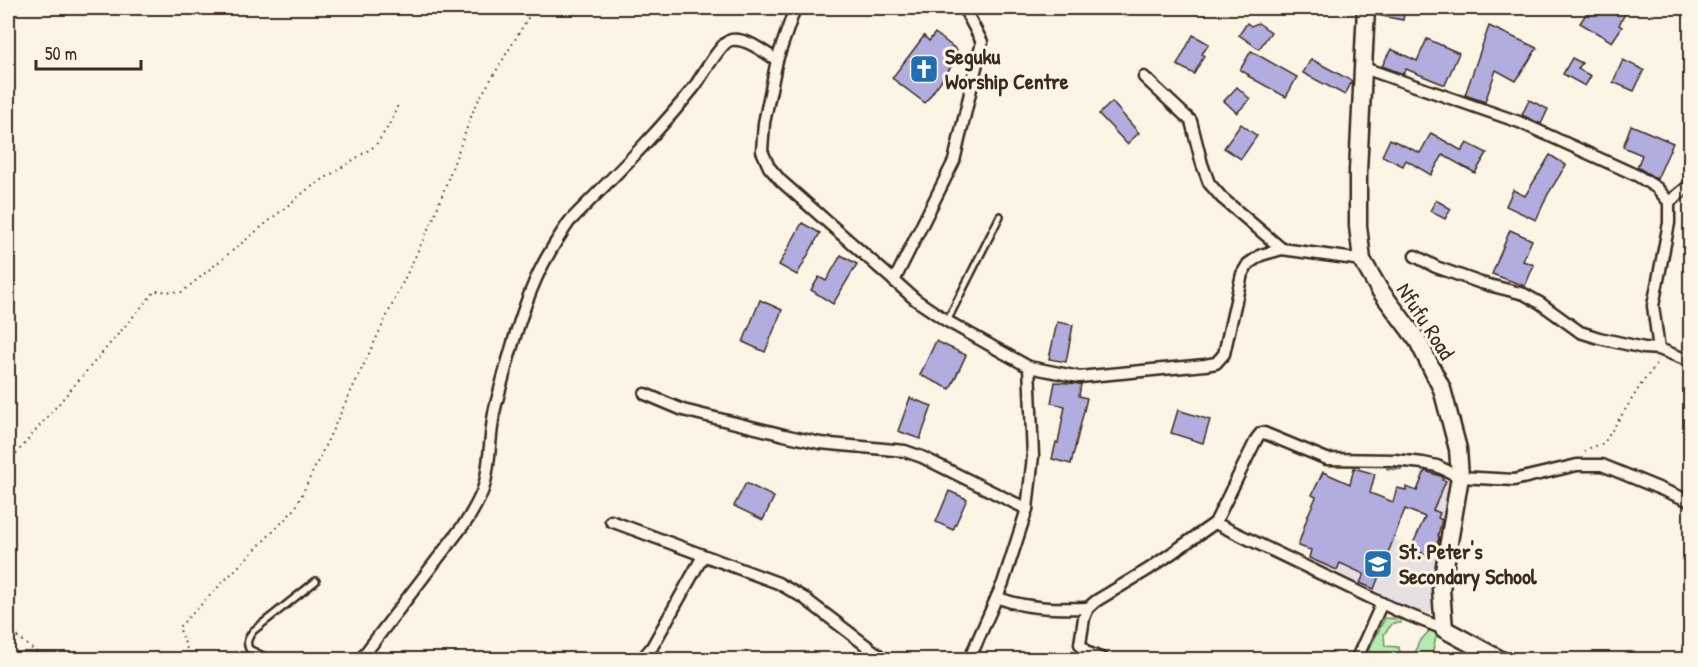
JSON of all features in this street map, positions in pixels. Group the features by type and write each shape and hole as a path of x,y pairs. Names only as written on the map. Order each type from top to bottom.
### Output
{"street":[{"path":"795,8 777,60 764,123 762,151 770,167 780,181 894,281 947,321 1029,367 1079,377 1216,363 1224,354 1242,274 1248,264 1261,255 1282,249 1362,260"},
{"path":"894,281 954,161 982,42 964,8"},
{"name":"Nfufu Road","path":"1366,8 1358,215 1362,260 1379,289 1418,341 1442,390 1458,449 1460,477 1441,589 1444,629"},
{"path":"360,660 468,519 478,501 485,484 490,430 519,322 535,280 569,222 688,95 725,43 734,39 744,41 777,60"},
{"path":"1364,68 1519,122 1638,176 1657,188 1669,202 1669,223 1653,306 1659,349"},
{"path":"1144,77 1191,121 1209,183 1221,198 1282,249"},
{"path":"1669,202 1690,185"},
{"path":"1414,256 1436,267 1481,283 1524,294 1580,332 1644,348 1659,349 1690,361"},
{"path":"969,660 997,597 1027,509 1033,456 1029,367"},
{"path":"645,394 683,410 711,418 820,443 905,451 922,457 1027,509"},
{"path":"1105,660 1086,652 1080,644 1088,608 1215,523 1261,433 1327,459 1395,460 1423,463 1437,466 1460,477 1514,480 1586,464 1602,465 1690,501"},
{"path":"610,520 778,583 804,598 888,660"},
{"path":"1215,523 1382,603 1444,629 1501,660"},
{"path":"641,660 652,647 703,556"},
{"path":"997,597 1007,602 1042,607 1088,608"},
{"path":"1356,660 1382,603"}],"lane":[{"path":"947,321 1000,216"},
{"path":"271,660 249,649 248,638 253,631 316,580"}],"path":[{"path":"191,660 179,627 295,509 434,217 475,106 534,8"},
{"path":"8,463 155,291 182,292 308,189 375,146 388,127 398,105"},
{"path":"1570,467 1590,448 1604,443 1656,365 1659,349"},
{"path":"8,629 35,651 57,660"}],"shaded area":[{"path":"1423,467 1453,477 1446,527 1410,511"},
{"name":"St. Peter's Secondary School","path":"1339,514 1440,560 1431,612 1422,615 1313,569"}],"green space":[{"path":"1385,618 1400,619 1401,623 1393,623 1384,634 1385,646 1398,647 1404,659 1389,659 1377,654 1370,659 1370,648"},
{"path":"1431,629 1437,633 1431,659 1408,660 1415,655 1418,643"}],"building":[{"path":"1376,8 1405,8 1403,20 1376,15"},
{"path":"1590,8 1628,8 1619,25 1622,27 1612,42 1580,23"},
{"path":"1247,23 1251,26 1258,23 1271,32 1259,49 1239,35"},
{"path":"1489,26 1537,48 1516,81 1496,70 1485,102 1465,95"},
{"name":"Seguku Worship Centre","path":"935,33 957,50 952,57 956,60 925,103 892,78 924,36 929,41"},
{"path":"1193,35 1209,44 1194,74 1177,65"},
{"path":"1427,39 1459,53 1445,85 1406,69 1403,74 1382,66 1391,49 1417,61"},
{"path":"1251,51 1297,77 1286,97 1240,70"},
{"path":"1572,58 1582,63 1578,69 1591,76 1585,86 1563,74"},
{"path":"1311,59 1352,81 1345,95 1303,73"},
{"path":"1623,60 1644,70 1634,91 1613,82"},
{"path":"1237,87 1250,99 1237,113 1224,101"},
{"path":"1529,100 1548,109 1541,124 1522,115"},
{"path":"1112,102 1139,133 1127,144 1099,114"},
{"path":"1241,124 1257,136 1241,159 1224,148"},
{"path":"1631,125 1673,143 1657,179 1637,167 1642,155 1623,147"},
{"path":"1431,133 1462,151 1467,143 1487,153 1475,173 1443,155 1431,175 1406,160 1403,166 1382,156 1390,139 1420,153"},
{"path":"1550,155 1566,165 1548,194 1536,220 1506,206 1513,190 1525,196"},
{"path":"1436,200 1451,209 1445,219 1430,211"},
{"path":"802,223 820,233 797,275 779,265"},
{"path":"1510,230 1532,240 1523,261 1534,265 1525,286 1492,274"},
{"path":"841,255 857,264 833,304 811,290 819,277 826,281"},
{"path":"760,300 782,310 765,352 743,342"},
{"path":"1057,322 1073,325 1066,362 1049,359"},
{"path":"936,341 966,355 950,389 920,375"},
{"path":"1055,382 1081,384 1079,396 1087,398 1071,464 1052,459 1056,442 1058,443 1065,406 1051,403"},
{"path":"910,398 932,406 920,439 898,431"},
{"path":"1178,410 1210,420 1203,443 1171,433"},
{"path":"1354,468 1375,474 1370,493 1393,502 1397,488 1406,490 1406,487 1417,491 1425,471 1443,477 1442,480 1446,481 1433,510 1440,513 1438,518 1442,520 1435,549 1433,548 1429,556 1411,548 1425,517 1405,509 1374,589 1360,583 1364,574 1340,563 1337,570 1309,558 1311,550 1298,546 1316,497 1312,495 1323,472 1350,484"},
{"path":"746,483 774,497 763,520 734,506"},
{"path":"949,491 967,499 953,530 936,522"}],"waterway":[{"path":"1388,468 1401,468"}],"place":[{"name":"Seguku Worship Centre","path":"924,69"},
{"name":"St. Peter's Secondary School","path":"1378,564"}]}
